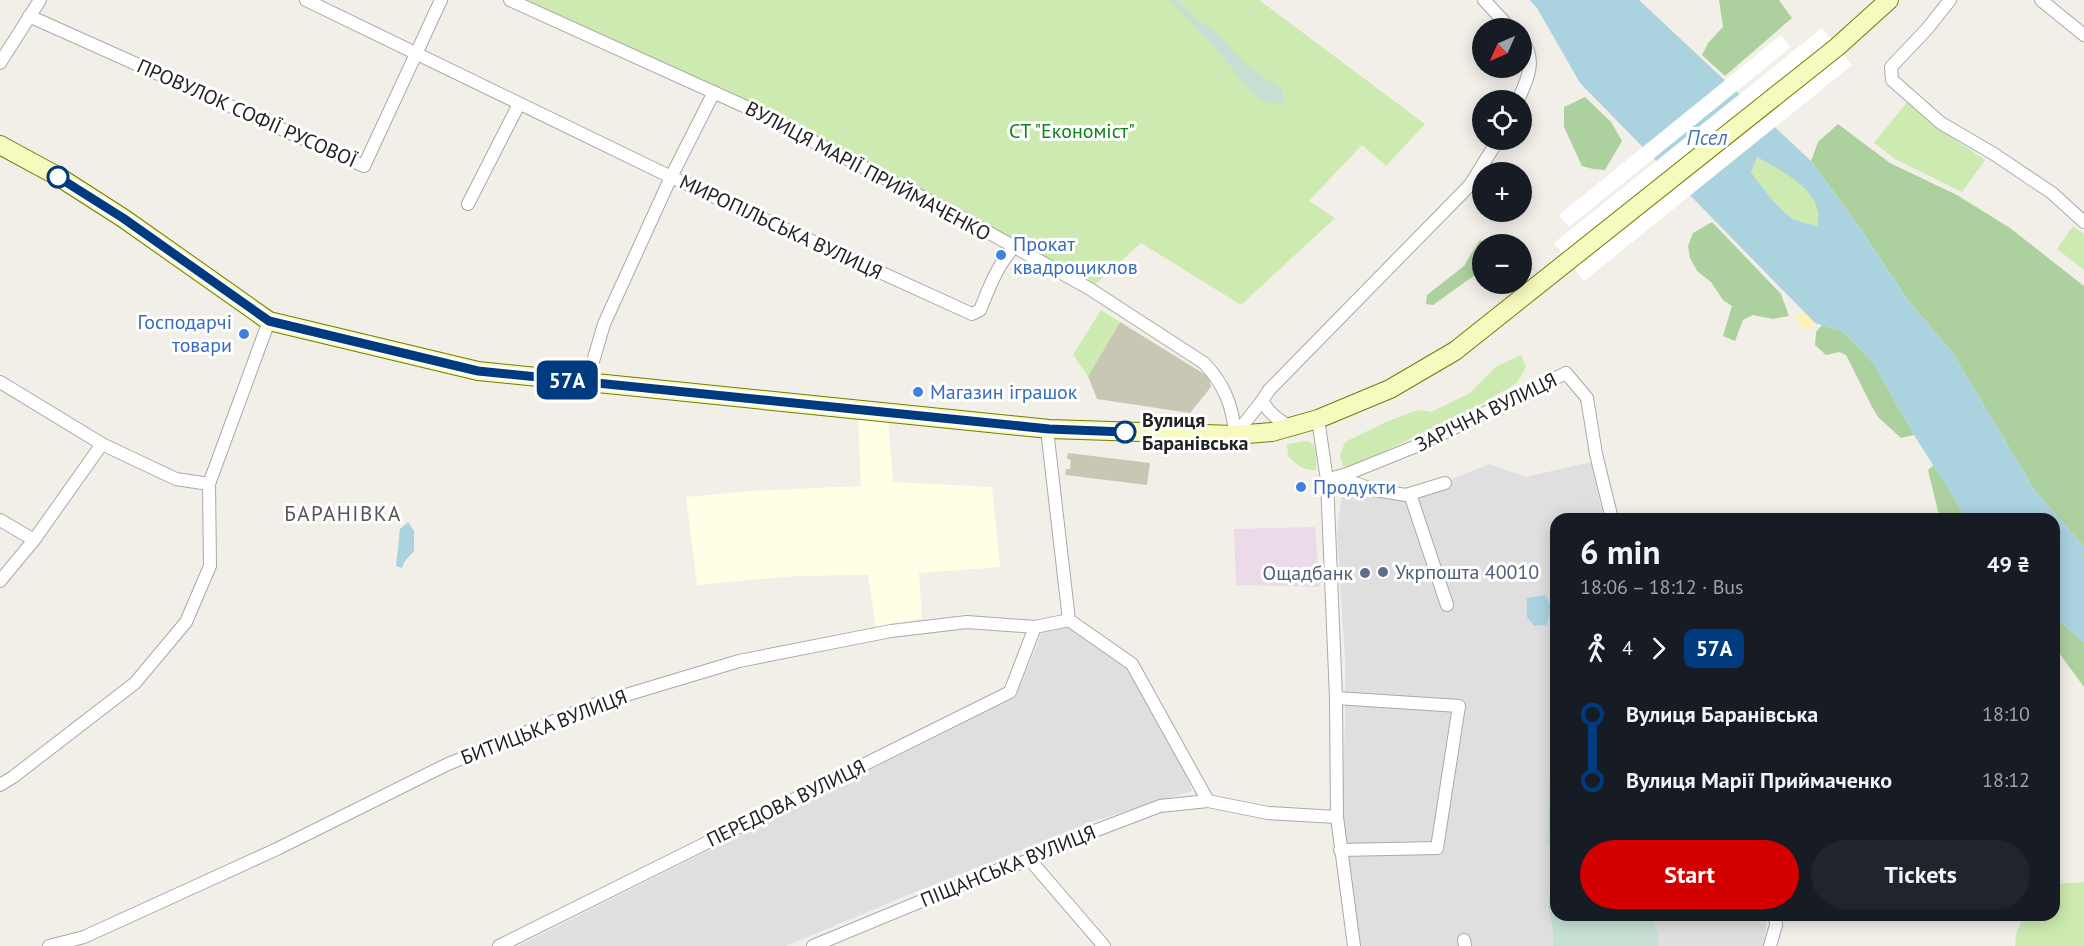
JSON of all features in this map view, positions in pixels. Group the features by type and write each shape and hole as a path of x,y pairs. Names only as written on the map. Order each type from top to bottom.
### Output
{"main road":[{"path":"0,145 58,177 123,218 269,321 478,371 1049,429 1235,435 1272,432 1318,419 1390,389 1455,351 1838,47 1889,0"}],"street":[{"path":"0,63 40,0"},
{"name":"МИРОПІЛЬСЬКА ВУЛИЦЯ","path":"306,0 671,177 972,314 980,310 998,267 1013,248"},
{"name":"ПРОВУЛОК СОФІЇ РУСОВОЇ","path":"29,16 364,166 441,0"},
{"name":"ВУЛИЦЯ МАРІЇ ПРИЙМАЧЕНКО","path":"510,0 714,92 959,216 1090,289 1204,363 1215,375 1226,394 1233,413 1235,435"},
{"path":"1484,0 1501,18"},
{"path":"1950,0 1891,67 1892,80 1941,123 1994,154 2052,193 2084,222"},
{"path":"2041,0 2084,35"},
{"path":"587,382 604,324 671,177 714,92"},
{"path":"468,204 519,104"},
{"path":"1235,435 1281,378 1470,185 1492,150"},
{"path":"0,785 135,683 186,622 210,566 209,484 269,321"},
{"name":"ЗАРІЧНА ВУЛИЦЯ","path":"1332,479 1419,445 1566,373 1587,398 1596,454 1611,513"},
{"path":"0,382 102,444 176,479 209,484"},
{"path":"1262,401 1276,419 1291,427"},
{"path":"1318,419 1332,479 1336,817 1354,946"},
{"path":"1049,429 1048,438 1070,620 1132,664 1208,801"},
{"path":"0,581 34,540 102,444"},
{"path":"1332,479 1375,490 1410,494 1445,483"},
{"path":"1410,494 1447,605"},
{"path":"0,519 34,540"},
{"name":"БИТИЦЬКА ВУЛИЦЯ","path":"50,946 84,937 277,849 448,764 596,705 739,661 891,631 967,622 1035,627 1070,620"},
{"name":"ПЕРЕДОВА ВУЛИЦЯ","path":"499,946 1010,692 1035,627"},
{"path":"1336,698 1459,706 1437,848 1340,850"},
{"name":"ПІЩАНСЬКА ВУЛИЦЯ","path":"813,946 989,873 1030,860 1076,838 1160,806 1208,801 1268,813 1336,817"},
{"path":"1030,860 1104,946"},
{"path":"1770,946 1776,921"}],"shaded area":[{"path":"1170,0 1178,0 1199,21 1214,30 1247,65 1282,89 1285,104 1261,101"},
{"path":"1120,322 1209,377 1211,387 1190,413 1097,399 1088,376"},
{"path":"858,416 888,420 893,482 992,487 1000,567 919,573 922,618 876,629 868,575 795,576 697,585 686,497 750,491 861,486"},
{"path":"1068,453 1150,463 1147,485 1065,475 1066,469 1070,469 1071,460 1067,459"},
{"path":"1591,462 1603,513 1550,513 1550,781 1547,842 1550,848 1550,889 1547,906 1554,936 1553,946 1361,946 1341,815 1345,659 1337,532 1343,485 1388,494 1414,495 1489,464 1526,477"},
{"path":"1315,527 1320,587 1236,585 1234,529"},
{"path":"1070,626 1124,663 1180,759 1192,791 1097,820 786,946 518,946 1016,697 1042,632"},
{"path":"1550,780 1550,848 1547,842"},
{"path":"1550,890 1550,918 1548,907"},
{"path":"1551,921 1653,921 1658,932 1658,946 1553,946"},
{"path":"1653,921 1766,921 1764,946 1658,946 1658,932"}],"green space":[{"name":"СТ \"Економіст\"","path":"510,0 1259,0 1425,124 1386,166 1362,145 1309,201 1335,218 1241,305 1141,243 1090,289 744,106"},
{"path":"1719,0 1779,0 1792,18 1725,76 1702,55 1708,43 1723,27"},
{"path":"1585,97 1611,122 1622,141 1605,170 1582,166 1564,127 1564,107"},
{"path":"1907,102 1928,121 1985,160 1962,192 1895,159 1874,143"},
{"path":"1838,124 1890,163 1957,195 2010,228 2084,286 2084,546 2060,519 2060,513 2055,513 2035,491 1952,352 1910,303 1858,225 1811,161 1818,142"},
{"path":"1757,157 1792,178 1809,192 1818,208 1818,228 1792,218 1780,208 1751,172"},
{"path":"1712,222 1781,294 1789,316 1773,319 1753,315 1743,320 1735,341 1723,336 1732,306 1723,300 1711,282 1697,271 1690,258 1688,246 1693,233"},
{"path":"2073,226 2084,234 2084,270 2057,249"},
{"path":"1472,253 1472,277 1433,305 1426,304 1427,295 1464,266"},
{"path":"1101,310 1120,322 1088,376 1073,355"},
{"path":"1822,325 1844,332 1874,364 1914,435 1901,438 1878,417 1846,355 1839,352 1826,355 1815,345 1816,332"},
{"path":"1521,355 1526,367 1517,383 1478,406 1350,468 1343,466 1340,456 1345,442 1386,422 1418,410 1431,412 1470,393 1497,366"},
{"path":"1306,441 1315,448 1316,470 1301,467 1288,456 1287,444"},
{"path":"1934,465 1963,513 1940,513 1928,470"},
{"path":"2060,621 2084,643 2084,687 2060,654"},
{"path":"2084,882 2084,946 2015,946 2016,935 2022,921 2060,921 2060,884"}],"sand":[{"path":"1805,312 1815,323 1813,328 1807,330 1795,317"}],"water":[{"name":"Псел","path":"1530,0 1639,0 1811,161 1858,225 1910,303 1952,352 2035,491 2055,513 1963,513 1914,435 1874,364 1844,332 1815,323 1580,83 1537,8","holes":["1757,157 1792,178 1814,200 1818,227 1792,218 1780,208 1751,172"]},
{"name":"Псел","path":"2060,519 2084,546 2084,643 2060,621"},
{"path":"408,522 414,531 414,551 402,568 396,566 400,529"},
{"path":"1545,595 1550,606 1546,625 1534,626 1527,617 1527,598"}],"pier":[{"path":"1822,28 1852,65 1584,281 1554,243"},
{"path":"1781,35 1791,47 1569,227 1559,215"}],"bus line":[{"name":"57А","path":"58,177 123,218 269,321 478,371 1049,429 1125,432"}],"place":[{"name":"Прокат квадроциклов","path":"1001,255"},
{"name":"Господарчі товари","path":"244,334"},
{"name":"Магазин іграшок","path":"918,392"},
{"name":"Вулиця Баранівська","path":"1125,432"},
{"name":"Продукти","path":"1301,487"},
{"name":"Укрпошта 40010","path":"1383,572"},
{"name":"Ощадбанк","path":"1365,573"}],"district":[{"name":"БАРАНІВКА","path":"343,514"}]}
